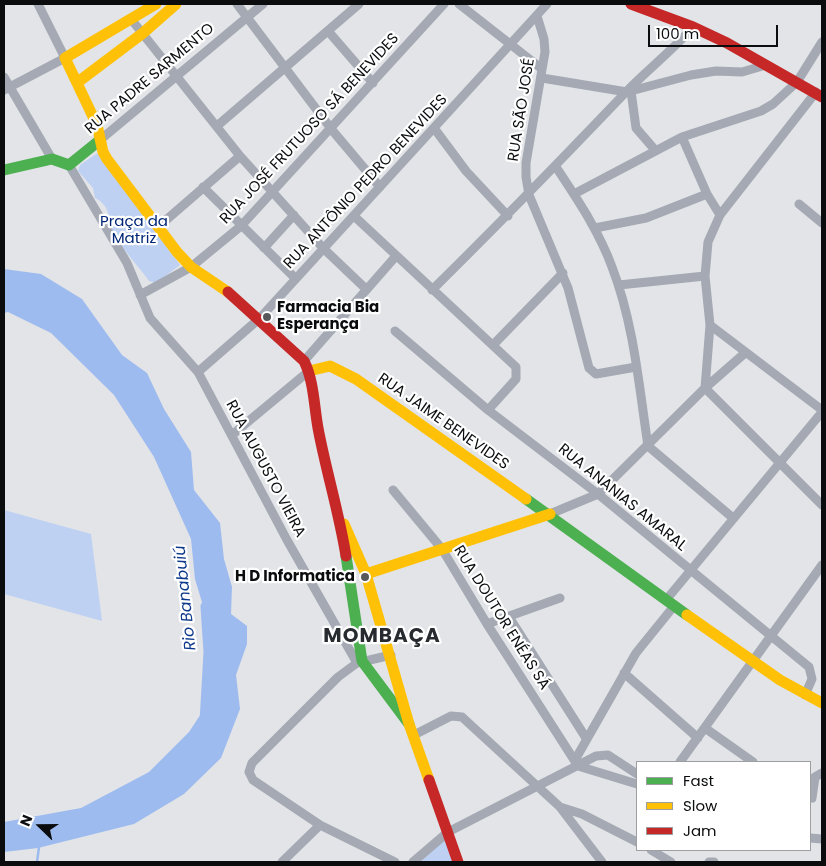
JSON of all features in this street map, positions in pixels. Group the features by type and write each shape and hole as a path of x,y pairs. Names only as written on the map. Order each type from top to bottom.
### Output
{"main road":[{"path":"156,4 65,58 98,125 100,140 107,159 158,227 191,267 235,297 260,318 307,366 318,429 340,516 359,662 409,724"},
{"path":"78,82 143,33 176,4"},
{"path":"632,4 694,27 819,95"},
{"name":"RUA PADRE SARMENTO","path":"69,165 100,140"},
{"path":"4,170 52,160 69,165"},
{"name":"RUA JAIME BENEVIDES","path":"307,366 338,368 377,393 550,514 670,603 753,661 816,701"},
{"path":"366,574 550,514"},
{"path":"340,516 366,574 391,654 409,724 458,862"}],"street":[{"path":"7,89 65,58 38,4"},
{"path":"237,4 332,130 380,187"},
{"name":"RUA PADRE SARMENTO","path":"100,140 263,4"},
{"path":"217,126 359,4"},
{"name":"RUA JOSÉ FRUTUOSO SÁ BENEVIDES","path":"140,295 191,267 241,226 272,191 332,130 444,4"},
{"path":"459,4 510,45 542,74 629,91 705,72 742,72 766,65"},
{"name":"RUA ANTÔNIO PEDRO BENEVIDES","path":"198,372 260,318 547,4"},
{"name":"RUA SÃO JOSÉ","path":"536,16 545,45 542,74 526,163 529,195 563,273 589,368 596,374 636,367"},
{"path":"131,19 240,156 324,249 366,289"},
{"path":"432,290 529,195 629,91 660,63 694,27"},
{"path":"328,30 373,83"},
{"path":"574,194 682,137 761,111 783,97 798,82 822,42"},
{"path":"654,85 660,63"},
{"path":"4,77 7,89 52,160"},
{"path":"639,81 654,85"},
{"path":"629,91 636,128 655,150"},
{"path":"819,95 720,215 708,242 705,276 710,325 705,388 822,505"},
{"path":"434,128 466,171 508,216"},
{"path":"682,137 707,194 720,215"},
{"path":"158,227 240,156"},
{"name":"RUA AUGUSTO VIEIRA","path":"69,165 127,263 150,318 198,372 287,540 359,662"},
{"path":"556,167 595,228 619,285 629,323 648,446 733,518"},
{"path":"203,187 296,278"},
{"path":"595,228 646,218 707,194"},
{"path":"799,204 822,223"},
{"path":"264,248 294,215"},
{"path":"354,216 516,367 518,375 488,410"},
{"path":"232,436 307,366 366,289 396,256"},
{"path":"493,345 563,273"},
{"path":"619,285 705,276"},
{"path":"577,763 586,738 624,673 690,570 822,411 710,325"},
{"name":"RUA ANANIAS AMARAL","path":"395,331 488,410 598,494 812,671 816,701"},
{"path":"550,514 598,494 705,388 745,353"},
{"name":"RUA DOUTOR ENÉAS SÁ","path":"393,490 442,549 487,624 577,763"},
{"path":"681,761 822,565"},
{"path":"487,624 560,598"},
{"name":"RUA DOUTOR ENÉAS SÁ","path":"509,617 586,738"},
{"path":"391,654 359,662 324,690 252,762 249,772 253,780 320,825 395,862"},
{"path":"624,673 698,738"},
{"path":"414,735 451,716 458,715 560,806 602,862"},
{"path":"705,728 752,761"},
{"path":"413,862 448,832 577,763 604,754 613,757 636,773"},
{"path":"577,763 636,784"},
{"path":"811,798 815,777 822,773"},
{"path":"560,806 582,814 636,841"},
{"path":"282,862 320,825"},
{"path":"653,851 671,862"},
{"path":"709,862 714,862"}],"green space":[{"name":"Praça da Matriz","path":"96,154 101,154 180,265 156,283 149,281 118,241 112,230 106,208 95,198 93,188 78,171 80,165"},
{"path":"4,510 91,534 102,621 4,594"},
{"path":"445,839 453,862 420,862"}],"shaded area":[{"name":"Rio Banabuiú","path":"4,269 41,274 82,299 122,355 147,373 164,409 191,452 194,490 220,523 224,559 232,587 231,614 247,626 247,644 236,675 240,709 221,758 184,794 134,824 38,848 4,852 4,822 81,808 149,772 189,732 216,691 216,649 195,579 191,539 154,457 114,395 51,333 8,312 4,313"}],"waterway":[{"name":"Rio Banabuiú","path":"207,722 211,652 208,607"},
{"path":"37,862 39,847"}],"traffic: fast":[{"path":"4,170 52,159 69,165 100,140"},
{"path":"526,499 687,615"},
{"path":"346,556 362,661 409,724"}],"traffic: slow":[{"path":"156,4 65,58 97,125 103,152 107,159 177,252 191,267 228,292"},
{"path":"78,82 143,33 176,4"},
{"path":"309,371 330,366 356,379 526,499"},
{"path":"366,574 550,514"},
{"path":"344,524 366,574 409,724 429,780"},
{"path":"687,615 780,680 822,703"}],"traffic: jam":[{"path":"631,4 693,27 727,43 822,97"},
{"path":"228,292 304,361 312,385 321,444 346,556"},
{"path":"429,780 458,862"}],"place":[{"name":"Farmacia Bia Esperança","path":"267,317"},
{"name":"H D Informatica","path":"365,577"}],"district":[{"name":"MOMBAÇA","path":"382,637"}]}
